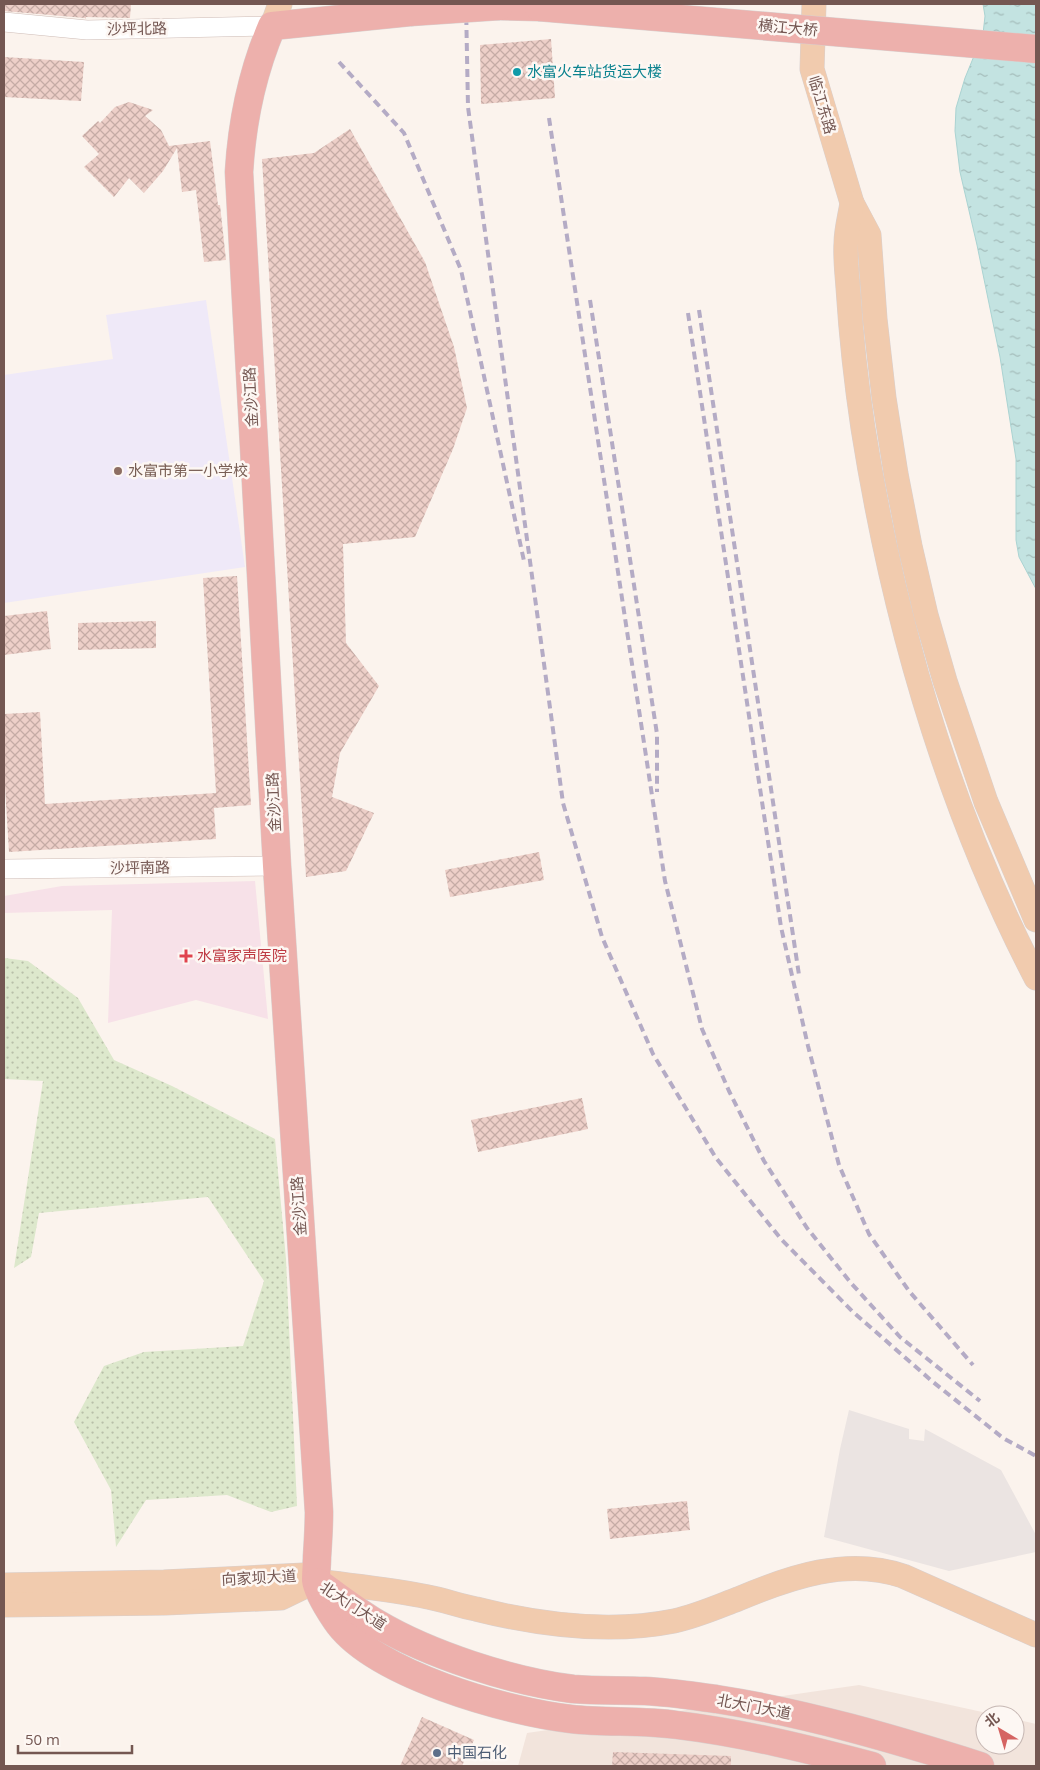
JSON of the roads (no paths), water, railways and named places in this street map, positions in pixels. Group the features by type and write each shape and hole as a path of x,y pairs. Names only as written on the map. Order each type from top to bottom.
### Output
{"highway":[{"name":"横江大桥","path":"276,15 410,12 499,6 539,7 1036,50"},
{"name":"金沙江路","path":"276,15 263,46 251,84 243,122 239,172 277,866 319,1512 316,1581"},
{"name":"北大门大道","path":"316,1581 336,1621 365,1650 399,1669 470,1696 514,1709 558,1718 588,1721 659,1723 721,1731 872,1766"},
{"name":"北大门大道","path":"316,1581 363,1615 405,1638 452,1657 521,1679 576,1689 680,1694 759,1707 850,1728 980,1766"}],"main road":[{"name":"临江东路","path":"814,4 812,69 852,203"},
{"path":"852,203 869,235 875,319 886,408 903,510 926,615 947,690 986,802 1036,920"},
{"path":"852,203 846,244 850,321 859,402 885,552 905,631 941,751 986,868 1036,978"},
{"path":"316,1581 428,1597 476,1610 535,1621 578,1626 628,1626 675,1621 698,1615 774,1585 816,1573 844,1568 874,1568 893,1572 918,1582 1036,1635"},
{"name":"向家坝大道","path":"4,1585 164,1582 304,1576 316,1581"},
{"name":"向家坝大道","path":"4,1605 156,1603 281,1598 316,1581"}],"street":[{"name":"沙坪北路","path":"4,22 87,30 276,15"},
{"name":"沙坪南路","path":"4,870 277,866"}],"water":[{"path":"983,4 1036,4 1036,589 1019,557 1016,540 1016,459 1000,357 960,172 955,131 956,108 965,78 983,34 985,16"}],"railway":[{"path":"466,4 468,107 563,803 602,937 653,1054 716,1158 781,1239 852,1311 933,1382 1003,1438 1036,1456"},
{"path":"339,62 404,133 461,270 524,561"},
{"path":"549,118 665,881 702,1029 729,1091 764,1161 807,1228 851,1283 900,1337 980,1401"},
{"path":"590,300 657,734 657,792"},
{"path":"699,310 799,975"},
{"path":"688,313 781,927 808,1046 839,1165 869,1234 909,1291 973,1365"}],"place":[{"name":"水富火车站货运大楼","path":"517,72"},
{"name":"水富市第一小学校","path":"118,471"},
{"name":"水富家声医院","path":"186,956"},
{"name":"中国石化","path":"437,1753"}]}
